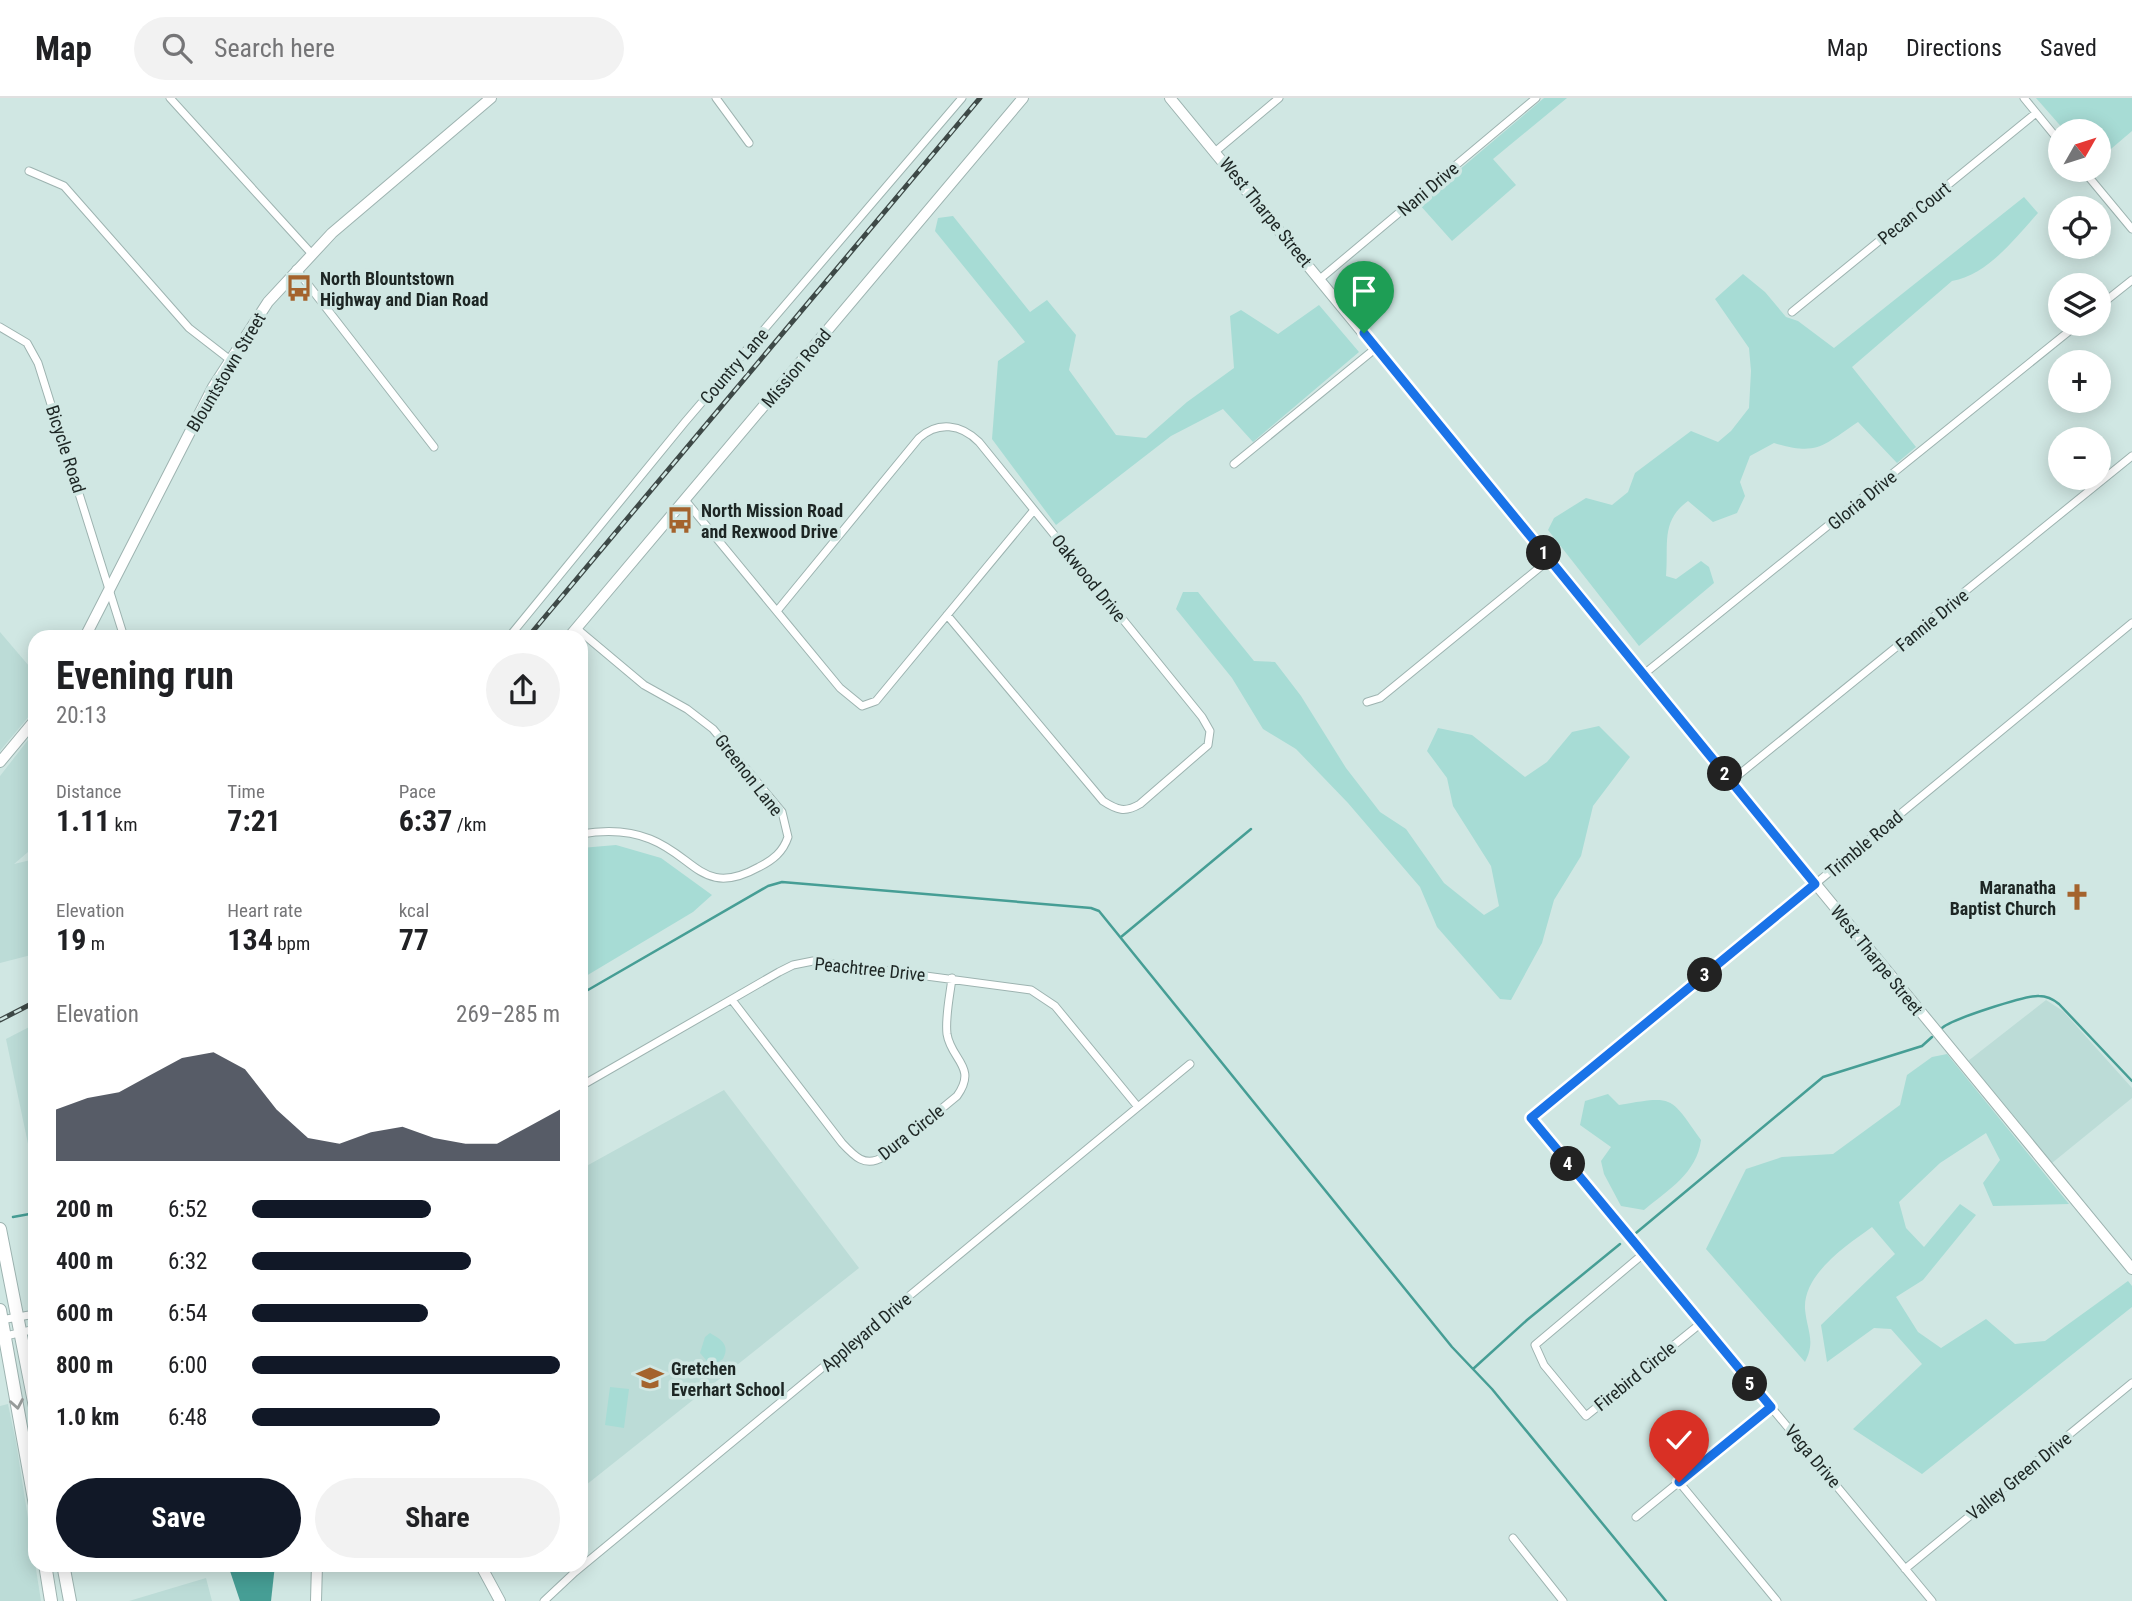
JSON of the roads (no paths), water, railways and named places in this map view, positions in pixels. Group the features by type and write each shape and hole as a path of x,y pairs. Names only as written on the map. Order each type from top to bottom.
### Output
{"main road":[{"name":"Blountstown Street","path":"88,630 229,359 268,302 311,253 491,98"},
{"name":"Mission Road","path":"576,630 1023,98"},
{"name":"West Tharpe Street","path":"1170,98 2132,1269"},
{"path":"0,762 28,728"},
{"path":"0,1229 28,1367"},
{"path":"1,1317 28,1469"},
{"path":"46,1572 51,1601"},
{"path":"65,1572 71,1601"},
{"path":"316,1601 317,1572"},
{"path":"484,1572 500,1601"}],"street":[{"path":"170,98 311,253"},
{"path":"716,98 749,143"},
{"name":"Country Lane","path":"515,630 685,422 962,98"},
{"path":"1216,151 1279,98"},
{"name":"Nani Drive","path":"1320,279 1536,98"},
{"path":"2024,98 2048,128"},
{"name":"Pecan Court","path":"1792,313 2036,113"},
{"path":"29,171 64,186 189,328 229,359"},
{"path":"2093,182 2132,229"},
{"path":"296,269 434,447"},
{"path":"2111,297 2132,280"},
{"name":"Bicycle Road","path":"0,327 27,343 38,363 110,587"},
{"name":"Gloria Drive","path":"1644,674 2063,336"},
{"path":"1234,464 1376,348"},
{"name":"Oakwood Drive","path":"777,611 919,438 934,428 965,430 979,442 1202,717 1210,739 1204,750 1140,804 1126,810 1118,810 1103,801 947,615"},
{"name":"Fannie Drive","path":"1731,781 2132,456"},
{"path":"685,500 840,688 862,706 876,701 1034,510"},
{"path":"1367,702 1380,698 1550,559"},
{"path":"110,587 122,630"},
{"name":"Trimble Road","path":"1531,1118 2132,623"},
{"name":"Greenon Lane","path":"588,644 644,685 687,709 713,729 782,812 788,837 781,852 773,859 742,876 721,880 709,877 653,840 637,834 614,831 588,833"},
{"name":"Peachtree Drive","path":"588,1082 779,972 803,962 1017,986 1043,996 1138,1107"},
{"name":"Dura Circle","path":"732,1000 842,1143 859,1160 872,1162 883,1157 957,1096 965,1082 965,1070 947,1035 952,978"},
{"name":"Appleyard Drive","path":"588,1561 1189,1064"},
{"name":"Vega Drive","path":"1531,1118 1642,1255 1932,1601"},
{"name":"Firebird Circle","path":"1642,1255 1535,1345 1544,1365 1586,1416 1700,1324"},
{"path":"1,1317 28,1315"},
{"path":"3,1337 28,1331"},
{"name":"Valley Green Drive","path":"1905,1569 2132,1382"},
{"path":"1636,1517 1771,1407"},
{"path":"1679,1482 1777,1601"},
{"path":"1513,1538 1563,1601"},
{"name":"Appleyard Drive","path":"544,1601 575,1572"}],"waterway":[{"path":"1121,937 1251,829"},
{"path":"588,990 768,886 782,882 1091,908 1099,911 1452,1347 1492,1389 1666,1601"},
{"path":"1942,1028 2005,1003 2032,997 2047,997 2059,1004 2132,1081"},
{"path":"1636,1233 1823,1077 1922,1046 1932,1037"},
{"path":"13,1217 28,1214"},
{"path":"1473,1369 1527,1320 1620,1244"}],"railway":[{"path":"534,630 980,98"},
{"path":"0,1020 28,1006"}],"place":[{"name":"North Blountstown Highway and Dian Road","path":"299,288"},
{"name":"North Mission Road and Rexwood Drive","path":"680,520"},
{"name":"Maranatha Baptist Church","path":"2077,897"},
{"name":"Gretchen Everhart School","path":"650,1378"}]}
